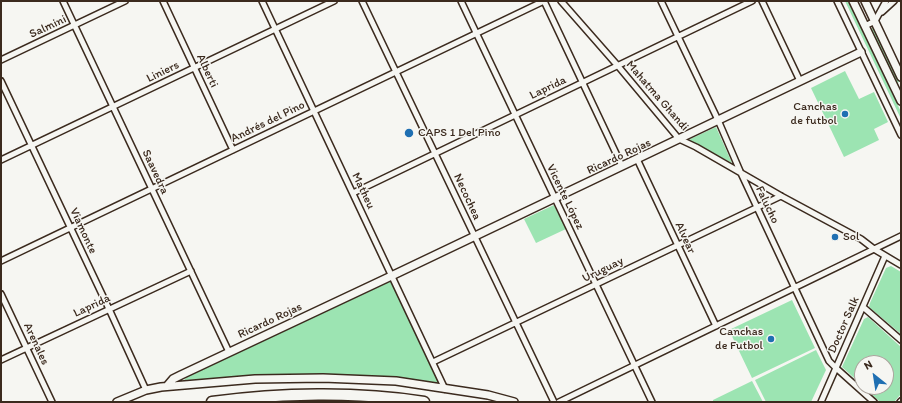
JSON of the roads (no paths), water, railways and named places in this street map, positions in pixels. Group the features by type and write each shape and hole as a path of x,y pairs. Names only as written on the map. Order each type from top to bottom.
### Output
{"highway":[{"path":"212,402 236,399 334,394 377,396 424,402"}],"street":[{"name":"Saavedra","path":"63,1 229,352"},
{"name":"Salmini","path":"1,60 125,1"},
{"name":"Alberti","path":"163,1 233,150"},
{"name":"Matheu","path":"262,1 353,193 390,277 445,389"},
{"name":"Liniers","path":"1,160 334,1"},
{"name":"Necochea","path":"362,1 554,402"},
{"name":"Vicente López","path":"461,1 652,402"},
{"name":"Andrés del Pino","path":"1,261 544,1"},
{"path":"544,1 622,166"},
{"name":"Mahatma Ghandi","path":"561,1 680,139 860,239 901,265"},
{"name":"Falucho","path":"661,1 829,361 874,402"},
{"name":"Laprida","path":"353,193 752,1"},
{"path":"762,1 800,81"},
{"path":"837,1 901,135"},
{"path":"853,1 901,101"},
{"path":"866,1 901,77"},
{"path":"865,26 875,21 886,1"},
{"path":"879,14 894,1"},
{"name":"Ricardo Rojas","path":"718,121 862,53"},
{"name":"Ricardo Rojas","path":"167,386 173,379 229,352 862,53"},
{"name":"Viamonte","path":"1,81 146,390"},
{"name":"Ricardo Rojas","path":"555,199 637,160"},
{"name":"Alvear","path":"637,160 716,326"},
{"name":"Uruguay","path":"433,362 781,196"},
{"path":"559,402 901,236"},
{"name":"Doctor Salk","path":"821,402 885,256"},
{"name":"Laprida","path":"1,360 191,270"},
{"name":"Arenales","path":"1,294 52,402"},
{"path":"863,307 901,340"},
{"path":"116,402 146,390 167,386 255,379 322,378 396,381 488,395 514,402"}],"place":[{"name":"Canchas de futbol","path":"845,114"},
{"name":"CAPS 1 Del Pino","path":"409,133"},
{"name":"Sol","path":"835,237"},
{"name":"Canchas de Futbol","path":"771,339"}]}
